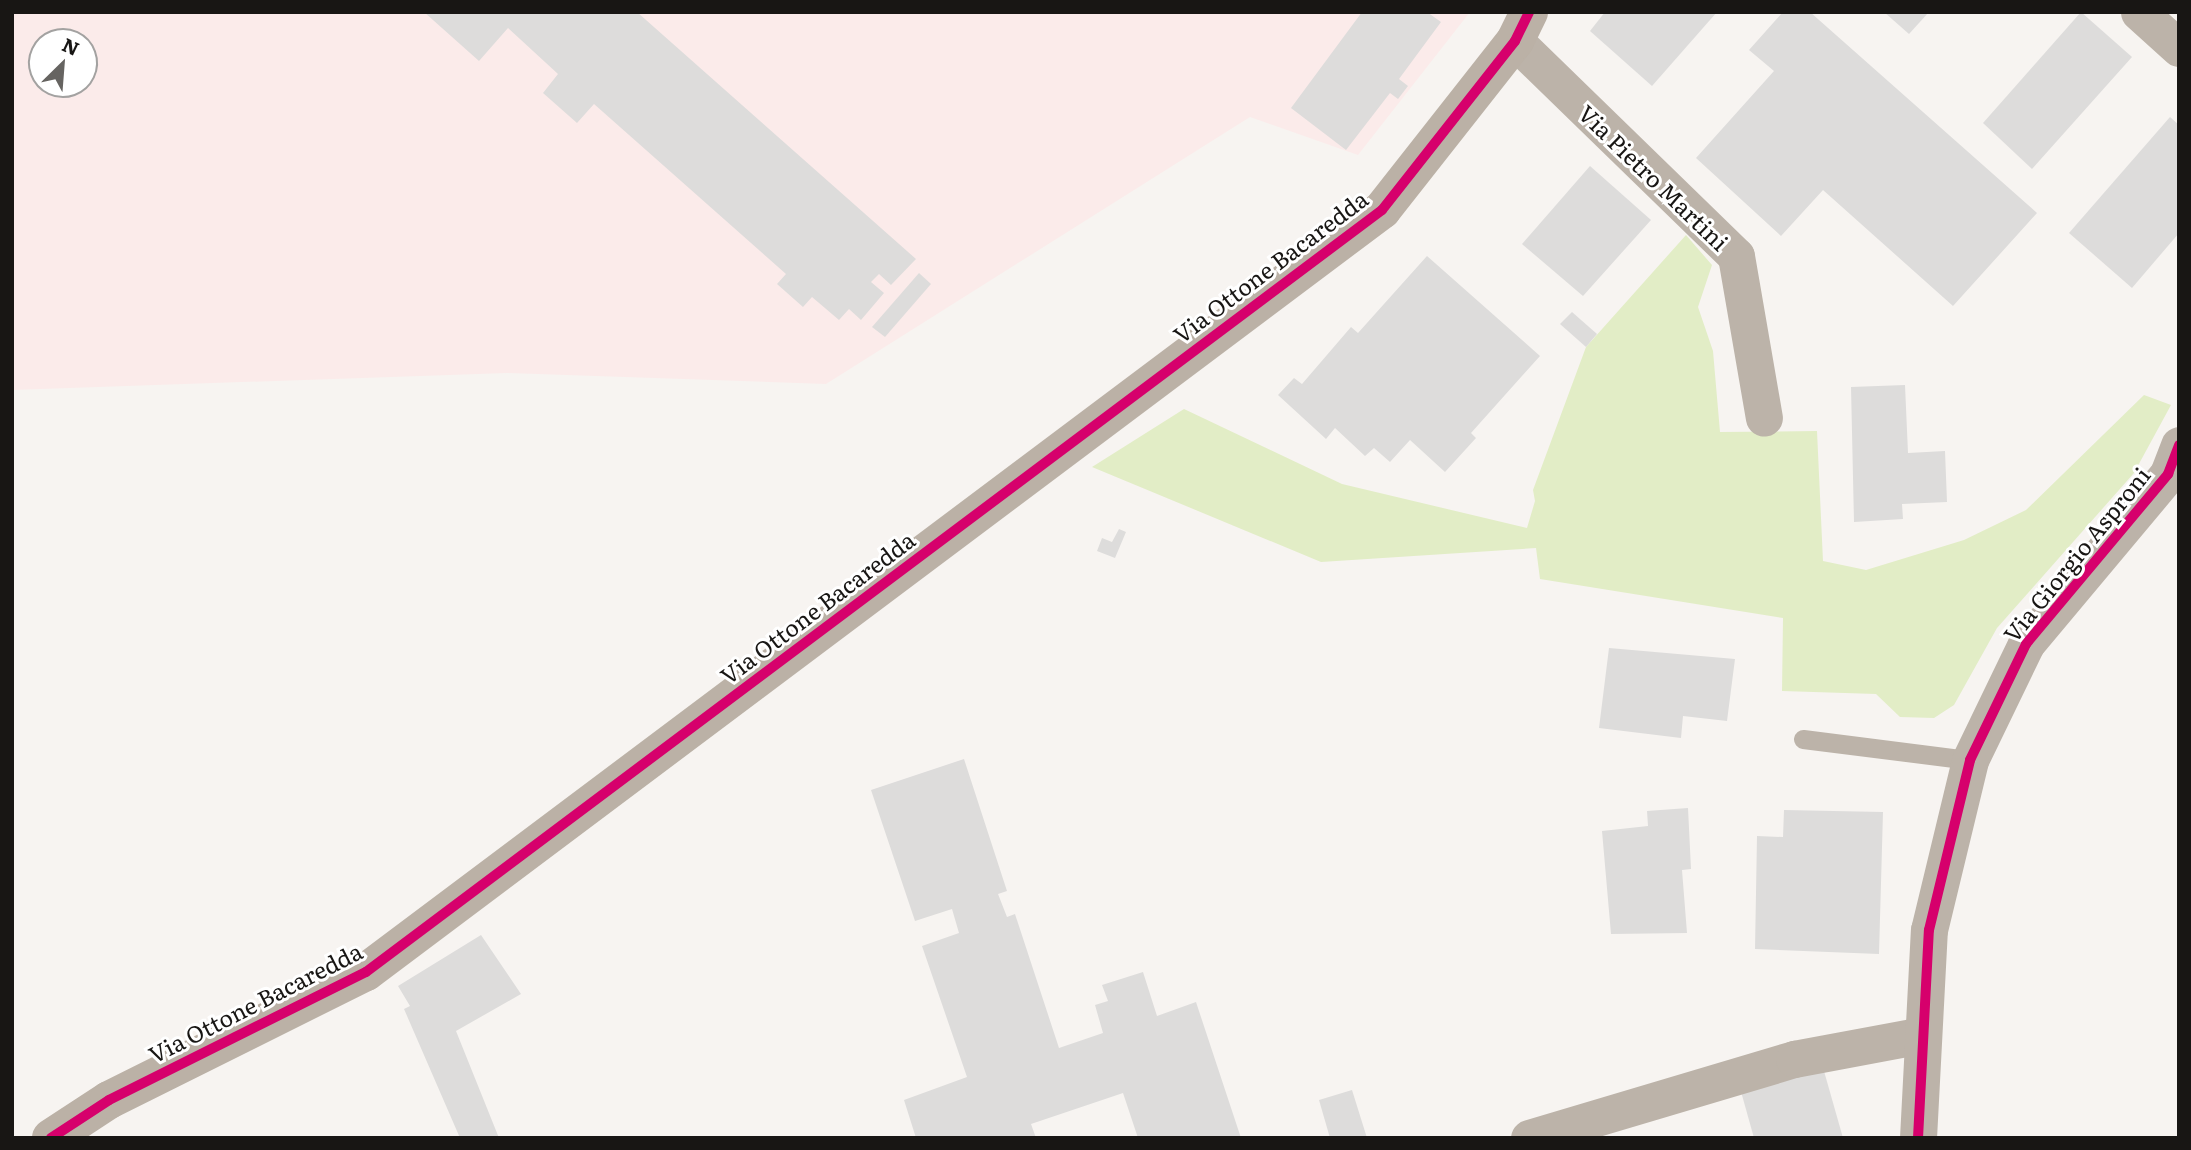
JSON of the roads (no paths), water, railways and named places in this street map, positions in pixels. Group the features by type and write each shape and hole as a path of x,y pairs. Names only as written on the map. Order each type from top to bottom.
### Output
{"street":[{"path":"2139,12 2179,48"},
{"name":"Via Pietro Martini","path":"1522,27 1735,256 1764,418"},
{"name":"Via Ottone Bacaredda","path":"51,1138 109,1100 366,972 1382,210 1522,27"},
{"name":"Via Giorgio Asproni","path":"1918,1138 1929,930 1970,760 2026,644 2168,474 2179,446"},
{"path":"1529,1138 1794,1059 1922,1035"}],"lane":[{"path":"1803,738 1970,760"}]}
